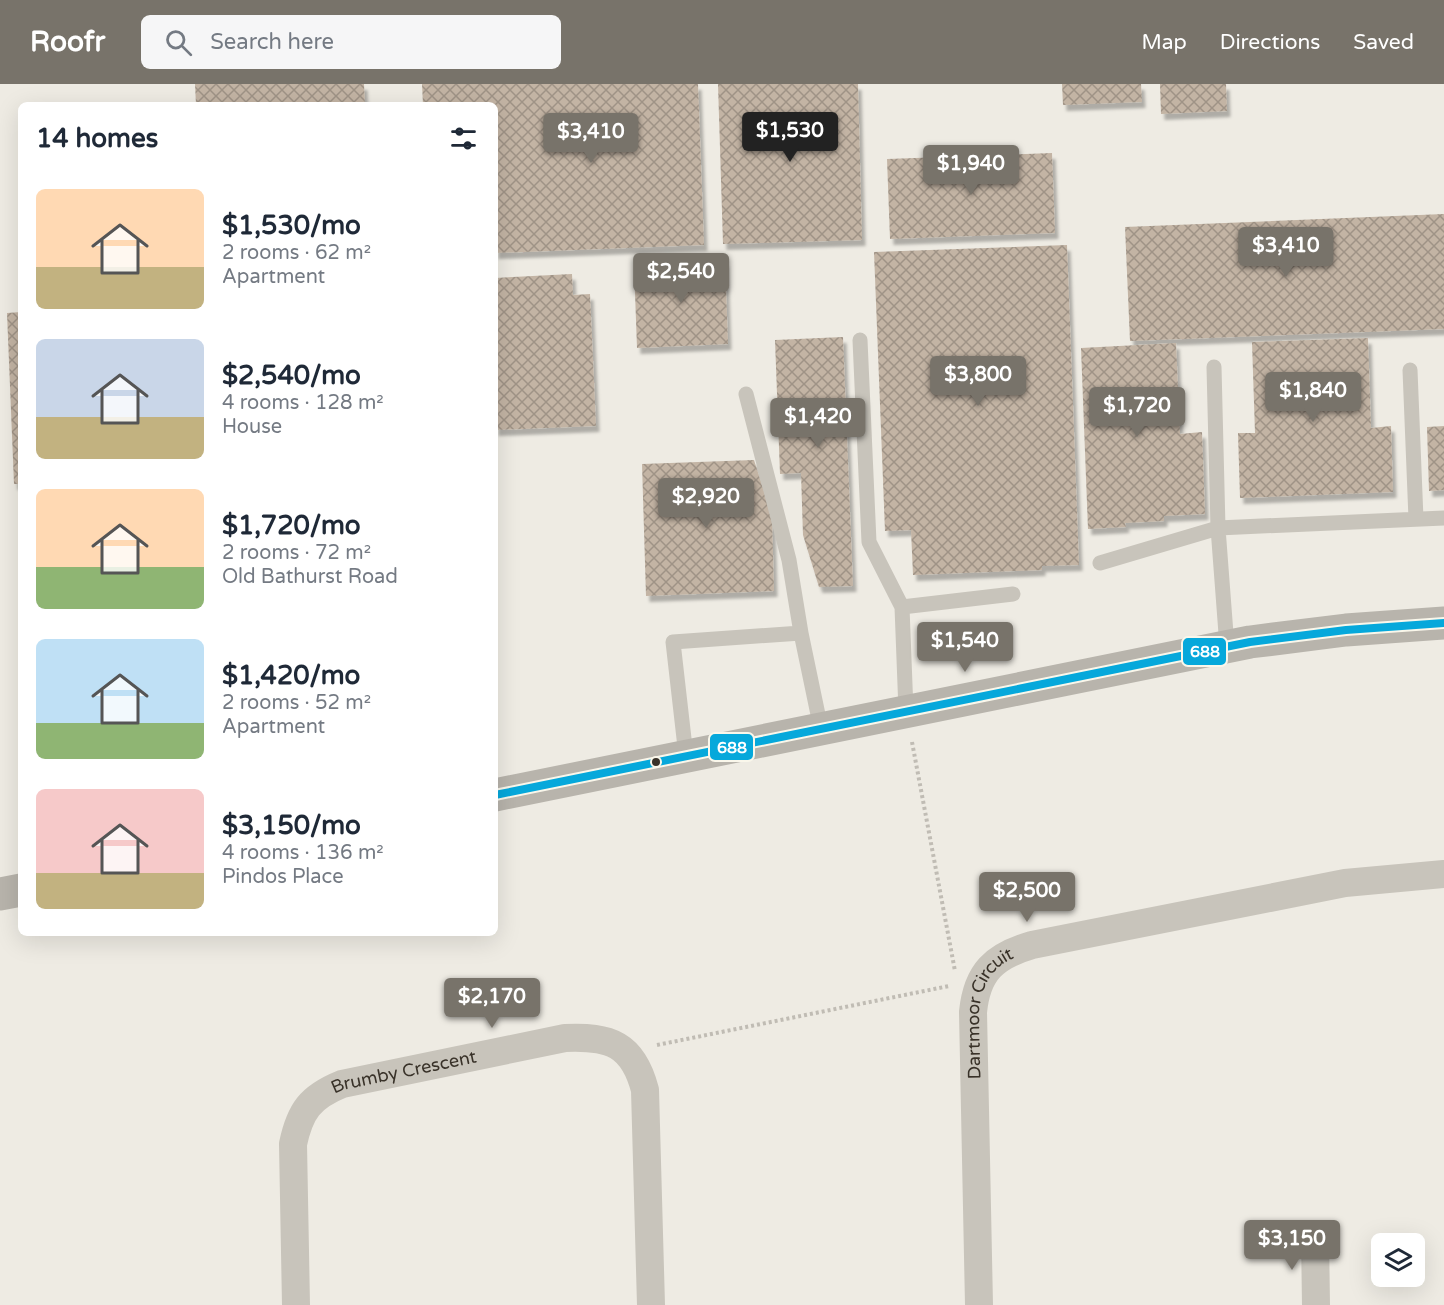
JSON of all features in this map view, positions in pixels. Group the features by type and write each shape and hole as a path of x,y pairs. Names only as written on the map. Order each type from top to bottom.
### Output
{"main road":[{"path":"498,794 1227,647 1318,633 1444,623"},
{"path":"0,894 18,891"}],"street":[{"name":"Dartmoor Circuit","path":"979,1305 973,1012 977,987 990,967 1009,954 1032,945 1345,883 1444,874"},
{"name":"Brumby Crescent","path":"296,1305 292,1144 303,1112 313,1100 327,1090 342,1084 565,1038 600,1039 626,1051"},
{"path":"626,1051 641,1074 647,1106 651,1305"},
{"path":"1315,1236 1316,1305"}],"lane":[{"path":"860,340 869,542 902,607 906,711"},
{"path":"1214,367 1218,528 1227,647"},
{"path":"1410,370 1416,519"},
{"path":"746,394 789,560 821,729"},
{"path":"1100,563 1218,528 1444,518"},
{"path":"902,607 1013,594"},
{"path":"686,756 673,642 801,633"}],"path":[{"path":"626,1051 949,986 956,979 906,711"}],"building":[{"path":"195,84 364,84 365,102 196,102"},
{"path":"422,84 698,84 704,245 498,253 498,102 423,102"},
{"path":"718,84 858,84 862,240 723,244"},
{"path":"1062,84 1141,84 1142,102 1063,105"},
{"path":"1160,84 1226,84 1227,111 1161,114"},
{"path":"1052,153 1055,233 890,239 887,159"},
{"path":"1444,214 1444,329 1130,341 1125,227"},
{"path":"1067,245 1079,565 1042,566 1042,570 913,575 911,530 885,531 874,252"},
{"path":"725,261 728,344 637,348 634,265"},
{"path":"572,274 573,295 590,294 596,426 498,430 498,278"},
{"path":"18,312 18,484 14,484 7,313"},
{"path":"843,337 853,586 819,587 803,535 801,473 780,474 775,340"},
{"path":"1368,338 1371,428 1391,426 1393,492 1240,498 1238,433 1255,433 1252,342"},
{"path":"1176,343 1180,434 1202,432 1205,514 1164,516 1164,521 1125,523 1126,527 1088,529 1081,348"},
{"path":"1444,426 1444,490 1429,491 1427,427"},
{"path":"754,460 772,517 774,591 646,596 642,464"}],"transit line":[{"name":"688","path":"498,794 1250,642 1346,630 1444,623"}]}
